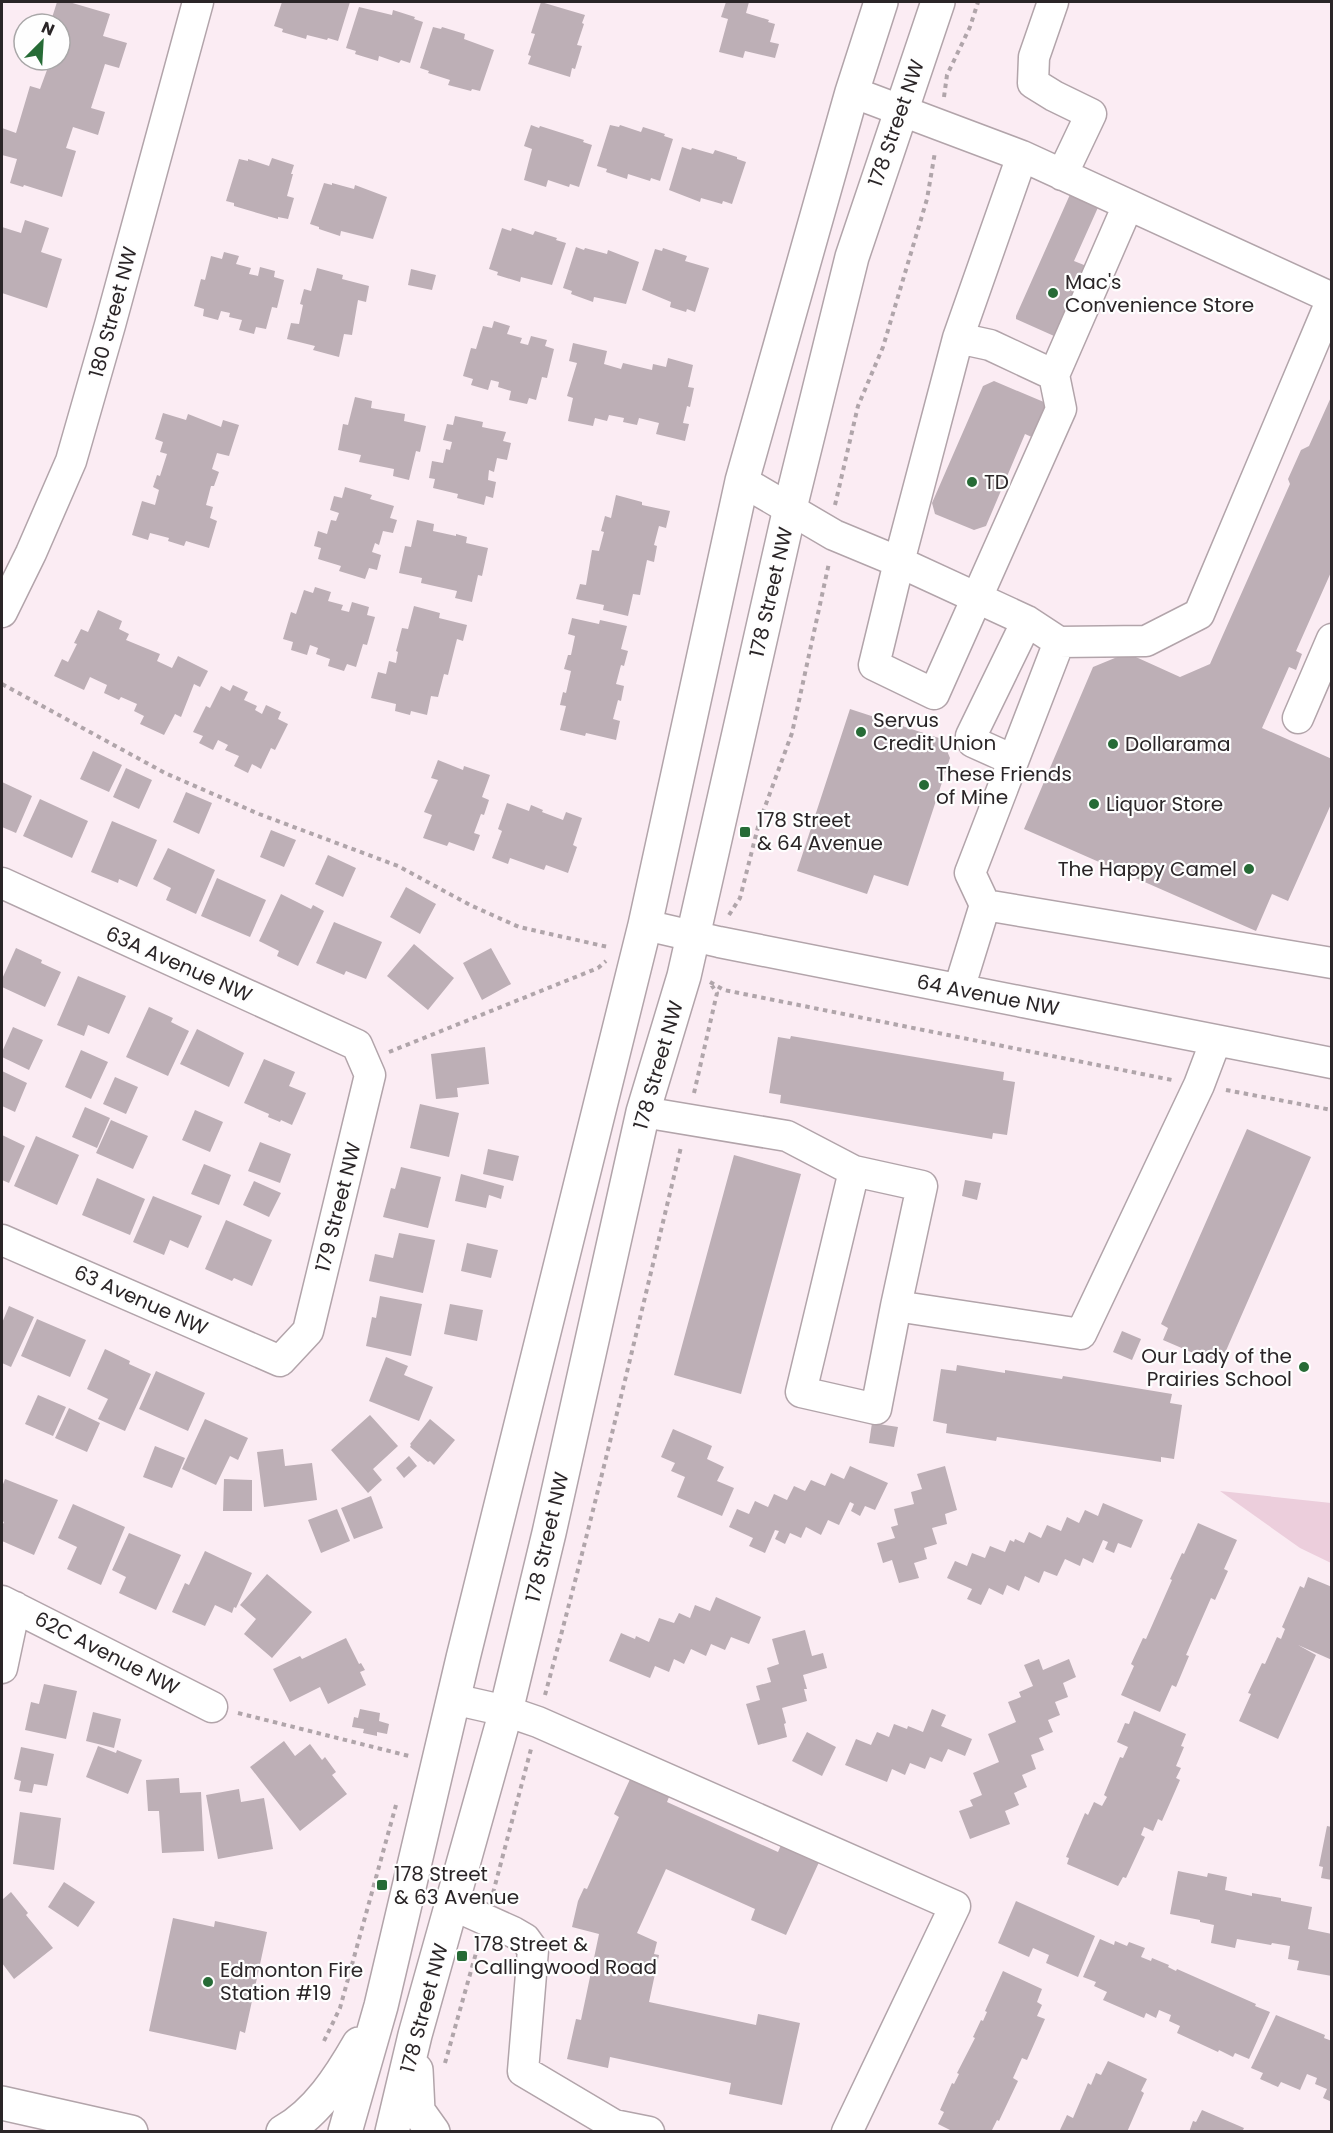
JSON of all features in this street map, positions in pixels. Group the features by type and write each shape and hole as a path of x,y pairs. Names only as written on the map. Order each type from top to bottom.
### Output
{"main road":[{"path":"345,2132 381,2006 620,964 645,925 742,481 852,92 881,2"},
{"name":"178 Street NW","path":"392,2132 415,2035 506,1711 549,1533 643,1112 697,979 790,508 852,256 938,2"},
{"path":"283,2132 297,2124 339,2078 381,2006"},
{"path":"415,2035 418,2111 433,2132"},
{"path":"2,2103 131,2132"}],"street":[{"name":"180 Street NW","path":"2,612 31,553 70,461 108,334 198,2"},
{"path":"1053,2 1034,57 1034,83 1054,96 1091,114 1062,175"},
{"path":"742,481 834,535 1027,621 1059,642 1146,641 1199,615 1332,298 1022,156 852,92"},
{"path":"1022,156 958,338 874,665 934,694 1061,409 1054,375 1128,205"},
{"path":"958,338 990,345 1054,375"},
{"path":"1013,760 974,742 972,736 1027,621"},
{"path":"959,989 985,904 970,873 1059,642"},
{"path":"1298,717 1329,653"},
{"name":"63A Avenue NW","path":"2,883 361,1053"},
{"path":"985,904 1332,963"},
{"name":"64 Avenue NW","path":"645,925 1332,1063"},
{"path":"896,1306 1081,1335 1199,1085 1216,1040"},
{"name":"179 Street NW","path":"280,1361 308,1331 370,1075 361,1053"},
{"path":"643,1112 787,1136 854,1171 921,1186 876,1409 801,1392 854,1171"},
{"name":"63 Avenue NW","path":"2,1240 280,1361"},
{"path":"2,1668 8,1604"},
{"name":"62C Avenue NW","path":"8,1604 212,1707"},
{"path":"453,1700 506,1711 538,1722 955,1906 847,2132"},
{"path":"453,1905 525,1939 533,1950 523,2071 614,2125 649,2132"}],"path":[{"path":"697,979 706,939 723,923 740,898 759,823 792,733 825,587 834,535 835,498 858,405 883,347 927,199 947,75 970,27 978,2"},
{"path":"2,684 165,773 259,814 398,866 470,905 519,927 608,946 620,964 598,968 361,1053"},
{"path":"697,979 724,990 1332,1110"},
{"path":"444,2066 586,1545 688,1119 717,993 697,979"},
{"path":"212,1707 409,1756"}],"shaded area":[{"path":"1220,1491 1331,1503 1331,1563 1300,1548"}],"building":[{"path":"57,2 69,2 110,14 103,36 127,43 119,68 105,64 91,108 105,112 98,135 73,127 66,148 76,151 62,197 10,183 17,159 2,155 2,128 16,133 30,86 40,89 46,72 72,72 72,12 54,12"},
{"path":"282,2 350,2 338,41 307,35 306,39 282,32 283,29 274,26"},
{"path":"541,2 585,15 577,45 582,46 570,77 528,64 531,56 528,55 535,34 531,33"},
{"path":"726,2 749,2 746,13 775,24 770,42 779,44 775,58 745,51 743,58 719,52 728,19 721,17"},
{"path":"359,7 392,15 393,10 423,22 410,63 401,60 399,63 379,56 378,61 355,54 356,51 346,48"},
{"path":"433,27 441,29 442,27 465,34 464,39 494,50 480,91 448,85 450,80 420,68"},
{"path":"531,125 584,140 583,142 592,145 579,187 570,184 569,187 548,180 546,187 524,180 532,149 524,146"},
{"path":"610,125 619,127 620,125 641,132 643,127 673,139 660,181 651,178 650,181 628,174 627,179 606,172 607,169 597,166"},
{"path":"682,147 713,154 715,150 746,162 732,204 723,201 722,204 701,198 700,202 669,190"},
{"path":"272,158 294,165 287,196 294,198 288,219 278,217 278,219 234,206 234,203 226,201 239,159 248,161 248,159 269,166"},
{"path":"324,183 354,189 355,185 387,197 373,239 341,231 340,236 310,224"},
{"path":"1072,190 1100,203 1074,261 1084,265 1090,280 1063,340 1016,319 1016,316"},
{"path":"25,220 49,228 41,252 62,259 47,308 2,293 2,227 21,233"},
{"path":"502,228 511,231 512,228 533,235 535,231 566,243 552,285 521,277 520,282 497,275 498,272 489,269"},
{"path":"576,247 607,254 608,250 639,262 626,304 594,297 593,302 571,294 572,291 563,288"},
{"path":"663,248 687,256 685,261 709,268 695,312 670,307 671,302 642,290 655,249 662,251"},
{"path":"224,252 239,256 236,264 251,268 249,274 258,276 260,267 275,271 274,277 284,280 277,308 272,307 266,329 256,327 254,334 239,330 242,320 229,317 230,313 221,311 218,320 203,316 204,309 194,306 201,279 205,280 211,256 222,259"},
{"path":"317,268 343,275 342,279 369,286 366,302 358,300 352,335 344,334 339,357 313,350 315,346 287,339 291,323 299,324 303,305 300,304 304,289 311,291"},
{"path":"411,269 436,275 432,290 408,285"},
{"path":"494,321 510,326 507,334 522,338 520,343 528,345 531,336 547,340 545,346 554,349 547,378 542,377 536,400 529,398 527,404 509,400 511,391 498,387 499,382 491,380 488,390 471,385 473,379 463,376 471,348 476,349 483,326 492,328"},
{"path":"573,343 607,351 604,364 621,369 623,363 652,370 653,364 666,367 668,358 693,365 688,387 694,388 690,407 687,406 683,423 689,424 685,441 656,434 659,423 639,418 637,425 623,422 624,418 609,415 607,421 595,418 593,426 568,421 573,398 567,396 577,363 569,361"},
{"path":"994,381 1058,408 1043,442 1025,434 986,526 974,530 935,514 932,503 983,386"},
{"path":"1332,395 1332,570 1296,651 1302,654 1296,670 1289,667 1262,728 1332,759 1332,802 1288,901 1272,894 1256,931 1024,829 1093,667 1127,653 1180,677 1210,664 1290,484 1288,479 1301,450 1309,446"},
{"path":"355,397 372,401 371,408 405,414 404,421 426,426 420,452 416,451 409,480 393,476 394,469 359,462 361,455 338,450 343,424 348,425"},
{"path":"163,413 186,420 188,414 221,427 223,420 239,425 229,456 217,453 212,469 219,472 214,486 211,486 206,505 213,507 210,518 217,521 209,548 186,541 184,546 168,541 169,538 150,533 148,540 132,535 142,501 155,505 159,490 153,487 157,475 160,476 167,454 160,452 163,442 155,439"},
{"path":"455,416 483,422 482,427 506,432 503,441 511,443 507,460 497,458 494,472 489,470 488,480 496,482 493,498 486,496 484,505 457,498 458,494 433,488 435,479 429,478 432,461 443,463 446,449 450,450 452,442 443,440 447,424 453,425"},
{"path":"345,487 372,495 370,499 394,506 390,518 397,520 393,533 383,531 379,545 375,543 372,552 381,555 377,570 369,568 365,579 339,571 341,566 318,559 321,548 314,546 318,531 327,534 331,520 336,521 339,513 330,510 334,496 342,498"},
{"path":"616,495 642,502 642,505 670,511 666,528 659,526 654,545 657,546 654,562 647,560 640,595 633,594 628,616 603,610 604,605 576,599 580,584 586,585 592,550 599,551 605,516 611,518"},
{"path":"417,520 434,524 433,531 467,537 466,543 488,548 482,576 478,575 472,602 455,598 457,591 421,583 422,578 399,573 405,546 411,547"},
{"path":"315,587 331,592 328,601 343,605 341,610 349,612 352,602 369,607 367,615 375,617 367,645 363,644 356,667 347,664 344,671 328,666 330,659 316,654 318,648 310,645 307,655 291,650 293,642 283,639 291,612 296,614 304,590 313,593"},
{"path":"414,606 440,613 439,618 467,625 463,641 457,639 448,675 444,674 438,697 431,696 427,715 411,711 410,715 395,711 396,704 371,698 378,672 386,674 389,661 396,663 398,652 396,651 402,628 408,629"},
{"path":"98,610 122,621 119,629 129,634 126,640 160,654 157,661 172,668 178,656 208,671 200,687 194,684 181,717 175,714 164,735 140,724 144,716 134,711 137,704 121,697 119,700 104,693 107,685 90,677 84,690 54,676 62,659 68,662 81,629 88,632"},
{"path":"572,618 599,624 600,620 627,626 621,649 628,651 616,684 624,686 621,701 618,700 613,719 620,721 616,740 560,730 566,706 560,705 563,692 566,693 571,671 564,669 568,655 571,655 575,636 568,634"},
{"path":"233,685 248,692 244,700 257,706 255,710 262,714 266,705 281,712 278,719 288,724 275,750 271,748 261,769 252,764 248,773 234,766 239,756 225,750 228,745 218,740 213,750 199,743 203,736 193,732 206,706 210,708 221,686 230,691"},
{"path":"850,709 942,739 950,758 908,886 874,875 867,894 797,871"},
{"path":"93,751 122,765 109,792 80,779"},
{"path":"438,760 463,770 464,766 490,775 482,797 489,800 474,833 480,835 474,851 449,842 447,846 423,838 432,815 424,812 438,780 431,778"},
{"path":"126,768 152,780 139,809 113,797"},
{"path":"2,782 32,796 16,833 2,827"},
{"path":"186,792 212,803 199,834 173,822"},
{"path":"40,799 88,821 72,858 23,836"},
{"path":"507,803 529,811 531,805 563,820 566,812 582,818 573,845 577,847 568,873 546,865 544,870 510,858 508,864 492,858 502,831 498,829"},
{"path":"112,821 157,840 137,887 119,879 118,883 91,872"},
{"path":"271,830 296,840 284,867 260,857"},
{"path":"168,848 215,870 196,914 166,900 171,888 153,879"},
{"path":"328,855 356,868 343,897 315,884"},
{"path":"217,878 266,900 250,937 201,916"},
{"path":"406,887 436,904 420,934 390,917"},
{"path":"281,894 311,909 313,905 324,911 298,966 277,956 279,951 259,941"},
{"path":"334,922 382,942 366,979 346,971 344,975 316,963"},
{"path":"414,944 454,978 428,1010 387,976"},
{"path":"16,948 61,972 45,1007 2,987 2,979"},
{"path":"491,948 511,984 482,1000 463,963"},
{"path":"78,976 126,996 109,1034 88,1025 84,1036 57,1025"},
{"path":"149,1007 173,1018 171,1022 189,1031 168,1076 126,1057"},
{"path":"13,1027 43,1040 29,1070 2,1057"},
{"path":"197,1029 244,1053 229,1087 180,1064"},
{"path":"791,1036 1004,1072 1003,1080 1015,1082 1007,1135 993,1133 992,1139 780,1103 781,1095 769,1093 778,1037 790,1039"},
{"path":"485,1047 489,1084 457,1088 458,1097 436,1099 431,1054"},
{"path":"81,1050 108,1062 91,1099 65,1087"},
{"path":"264,1059 295,1072 289,1086 306,1093 292,1125 268,1117 269,1114 244,1103"},
{"path":"2,1071 27,1083 15,1112 2,1106"},
{"path":"115,1077 138,1087 126,1114 103,1104"},
{"path":"420,1104 459,1113 449,1157 410,1148"},
{"path":"85,1107 110,1118 97,1148 72,1137"},
{"path":"195,1110 223,1122 210,1152 182,1140"},
{"path":"111,1120 148,1136 133,1169 96,1153"},
{"path":"1247,1129 1311,1157 1225,1353 1217,1349 1212,1361 1163,1340 1168,1328 1161,1324"},
{"path":"2,1135 25,1146 9,1183 2,1180"},
{"path":"36,1136 79,1155 57,1205 14,1186"},
{"path":"260,1142 291,1154 280,1183 248,1171"},
{"path":"488,1149 519,1156 513,1181 483,1174"},
{"path":"734,1155 801,1174 741,1394 674,1375"},
{"path":"204,1164 231,1175 219,1205 191,1194"},
{"path":"401,1167 441,1177 428,1228 383,1217 391,1188 395,1189"},
{"path":"461,1174 504,1186 501,1199 489,1195 486,1208 455,1201"},
{"path":"97,1178 145,1199 130,1235 82,1215"},
{"path":"965,1180 981,1183 977,1200 962,1196"},
{"path":"254,1181 281,1193 269,1217 243,1205"},
{"path":"153,1196 202,1216 188,1248 170,1240 164,1255 133,1242"},
{"path":"226,1220 272,1240 252,1286 234,1278 232,1281 205,1269"},
{"path":"399,1233 435,1240 423,1293 369,1281 375,1254 393,1258"},
{"path":"467,1243 498,1250 491,1278 461,1271"},
{"path":"380,1296 422,1304 411,1356 366,1346 372,1317 376,1318"},
{"path":"450,1304 483,1310 477,1341 444,1334"},
{"path":"9,1306 34,1317 11,1367 2,1363 2,1323"},
{"path":"37,1319 86,1340 70,1377 21,1356"},
{"path":"1122,1331 1141,1339 1132,1360 1113,1352"},
{"path":"105,1349 151,1374 125,1431 98,1419 108,1399 87,1389"},
{"path":"386,1357 408,1366 404,1375 433,1387 419,1421 369,1401"},
{"path":"957,1365 1062,1379 1063,1376 1172,1394 1170,1403 1182,1405 1174,1459 1161,1457 1161,1462 997,1437 996,1441 946,1433 947,1424 933,1421 941,1369 956,1371"},
{"path":"156,1371 205,1393 188,1431 139,1409"},
{"path":"38,1395 66,1407 53,1436 25,1424"},
{"path":"69,1408 100,1423 87,1452 55,1438"},
{"path":"370,1415 398,1446 373,1469 382,1480 368,1493 331,1450"},
{"path":"205,1419 248,1438 238,1460 230,1456 216,1485 182,1469"},
{"path":"430,1419 455,1440 434,1465 410,1447"},
{"path":"872,1423 898,1427 894,1447 869,1443"},
{"path":"673,1429 712,1446 707,1459 724,1467 717,1481 734,1488 722,1516 677,1497 685,1477 671,1471 675,1463 661,1457"},
{"path":"155,1446 185,1458 172,1488 143,1477"},
{"path":"283,1449 285,1466 312,1463 317,1500 264,1507 257,1452"},
{"path":"409,1456 417,1466 404,1478 396,1468"},
{"path":"850,1466 888,1483 875,1510 865,1506 860,1516 851,1511 854,1504 850,1502 839,1525 828,1520 821,1535 806,1527 801,1538 790,1533 785,1544 775,1539 779,1531 775,1530 765,1553 749,1546 753,1538 729,1527 737,1509 749,1514 755,1501 768,1507 774,1494 787,1500 794,1486 805,1491 811,1480 825,1486 831,1473 844,1479"},
{"path":"945,1466 957,1510 945,1514 947,1524 932,1528 937,1544 924,1548 927,1559 914,1563 919,1578 899,1583 892,1560 883,1563 877,1543 895,1538 891,1527 898,1525 894,1509 914,1504 911,1492 922,1489 917,1474"},
{"path":"5,1479 58,1500 34,1555 2,1541 4,1522 2,1521 2,1487"},
{"path":"224,1479 252,1480 252,1511 223,1511"},
{"path":"371,1496 383,1528 354,1539 341,1508"},
{"path":"1103,1503 1143,1520 1131,1548 1118,1543 1114,1553 1105,1549 1108,1542 1103,1540 1093,1563 1083,1558 1080,1566 1065,1559 1057,1576 1044,1571 1039,1583 1025,1576 1019,1591 1007,1585 1003,1595 989,1588 981,1605 967,1599 972,1589 947,1578 955,1561 967,1566 972,1553 985,1558 990,1546 1005,1552 1010,1540 1014,1542 1015,1539 1024,1543 1029,1532 1041,1538 1047,1525 1061,1531 1067,1517 1079,1523 1085,1510 1098,1516"},
{"path":"73,1504 125,1527 101,1585 67,1569 77,1547 58,1538"},
{"path":"337,1509 350,1541 321,1553 308,1520"},
{"path":"1198,1523 1237,1540 1224,1569 1228,1571 1215,1600 1211,1598 1186,1655 1189,1656 1176,1687 1172,1685 1160,1712 1121,1695 1134,1666 1131,1664 1143,1638 1146,1639 1172,1580 1170,1579"},
{"path":"129,1533 181,1555 156,1610 119,1593 126,1577 112,1570"},
{"path":"205,1551 252,1573 232,1613 215,1605 205,1626 172,1612 185,1583 189,1585"},
{"path":"267,1574 312,1612 272,1658 244,1634 256,1619 240,1605"},
{"path":"1308,1577 1332,1587 1332,1660 1298,1645 1316,1655 1278,1739 1239,1721 1251,1694 1248,1693 1262,1663 1265,1664 1277,1637 1281,1639 1285,1629 1282,1627 1300,1586 1304,1588"},
{"path":"716,1597 761,1617 749,1644 731,1637 725,1650 711,1644 706,1656 691,1649 684,1664 674,1659 669,1672 655,1666 650,1678 609,1661 621,1633 649,1642 659,1618 674,1623 679,1613 690,1618 695,1605 710,1611"},
{"path":"805,1630 812,1656 823,1653 827,1668 803,1675 807,1689 804,1689 807,1701 782,1708 787,1737 758,1745 746,1704 760,1700 756,1686 771,1682 767,1668 779,1664 772,1639"},
{"path":"346,1638 359,1664 361,1663 365,1670 360,1672 366,1685 328,1704 320,1687 290,1702 273,1669 300,1656 302,1659"},
{"path":"1039,1659 1043,1670 1069,1659 1076,1677 1063,1683 1068,1697 1055,1702 1060,1715 1048,1720 1053,1732 1039,1738 1044,1750 1031,1755 1036,1769 1022,1775 1027,1787 1014,1793 1019,1805 1005,1811 1010,1824 970,1839 959,1811 973,1806 970,1800 982,1795 973,1773 999,1762 988,1734 1016,1722 1008,1702 1021,1697 1019,1692 1033,1686 1024,1665"},
{"path":"44,1684 77,1691 66,1739 25,1730 31,1702 39,1704"},
{"path":"360,1709 380,1713 379,1721 389,1724 387,1734 377,1732 377,1736 363,1733 364,1729 352,1727 354,1717 358,1718"},
{"path":"932,1709 946,1715 941,1726 972,1739 965,1756 948,1749 942,1762 930,1757 925,1769 910,1763 905,1775 892,1769 887,1782 845,1765 856,1739 871,1745 877,1732 889,1737 894,1724 923,1732"},
{"path":"1134,1711 1186,1734 1181,1746 1184,1747 1176,1766 1181,1768 1176,1778 1180,1780 1162,1821 1158,1819 1153,1831 1144,1827 1141,1835 1145,1837 1126,1878 1123,1877 1118,1886 1067,1864 1069,1858 1066,1857 1085,1813 1088,1815 1094,1802 1102,1806 1107,1797 1104,1795 1120,1757 1123,1758 1128,1747 1117,1742 1125,1723 1129,1724"},
{"path":"93,1712 121,1719 114,1748 86,1741"},
{"path":"807,1732 836,1747 822,1776 792,1761"},
{"path":"284,1741 295,1756 310,1744 322,1760 325,1757 336,1772 332,1775 347,1794 300,1831 250,1767"},
{"path":"98,1746 116,1753 117,1750 142,1760 128,1794 86,1777"},
{"path":"21,1747 54,1754 47,1786 34,1784 32,1793 19,1791 21,1781 14,1779"},
{"path":"632,1775 671,1792 667,1802 778,1852 782,1843 820,1860 786,1935 751,1920 755,1909 666,1869 637,1933 657,1942 654,1954 659,1955 649,2002 756,2025 758,2014 800,2023 782,2105 729,2094 731,2083 610,2057 608,2068 567,2059 576,2019 581,2020 599,1934 572,1927 578,1901 584,1888 587,1889 619,1817 614,1814"},
{"path":"179,1778 180,1793 201,1792 204,1851 162,1853 159,1811 148,1811 146,1780"},
{"path":"239,1789 241,1802 264,1798 273,1849 218,1859 206,1795"},
{"path":"20,1812 61,1818 54,1870 13,1864"},
{"path":"1327,1826 1332,1827 1332,1880 1321,1878 1323,1867 1319,1866"},
{"path":"1178,1871 1207,1877 1208,1873 1227,1877 1225,1890 1252,1896 1252,1893 1281,1898 1281,1901 1312,1907 1308,1929 1332,1934 1332,1976 1297,1970 1299,1961 1288,1959 1290,1946 1237,1939 1235,1948 1211,1943 1214,1925 1170,1914"},
{"path":"64,1882 95,1902 78,1927 48,1907"},
{"path":"11,1892 28,1913 26,1915 53,1948 14,1979 2,1963 2,1900"},
{"path":"1016,1901 1095,1936 1078,1977 1046,1963 1049,1955 1033,1948 1029,1957 998,1943"},
{"name":"Edmonton Fire Station #19","path":"173,1918 214,1927 215,1921 267,1932 245,2033 240,2031 236,2050 149,2031"},
{"path":"1100,1939 1114,1945 1115,1941 1127,1946 1129,1942 1145,1948 1141,1957 1151,1961 1152,1958 1169,1965 1168,1967 1176,1971 1177,1969 1270,2012 1249,2059 1235,2053 1233,2057 1219,2050 1218,2052 1177,2033 1180,2026 1169,2021 1171,2015 1159,2010 1156,2018 1146,2013 1144,2018 1103,2000 1107,1992 1094,1986 1096,1982 1083,1977"},
{"path":"1003,1971 1042,1989 1037,2002 1042,2005 1037,2016 1045,2019 1027,2060 1022,2058 1013,2078 1018,2081 999,2121 997,2120 991,2132 954,2132 938,2124 944,2112 940,2110 952,2083 954,2084 959,2074 957,2073 975,2038 973,2037 981,2020 983,2021 987,2012 985,2011"},
{"path":"1276,2015 1325,2035 1324,2038 1332,2041 1332,2102 1323,2098 1327,2089 1315,2084 1317,2078 1307,2074 1300,2090 1281,2082 1278,2087 1260,2079 1263,2073 1251,2068"},
{"path":"1108,2061 1147,2079 1141,2091 1144,2093 1127,2132 1064,2132 1060,2130 1067,2115 1073,2118 1088,2083 1091,2085 1096,2073 1101,2075"},
{"path":"1202,2110 1244,2128 1242,2132 1189,2132 1193,2121 1196,2122"}],"place":[{"name":"Mac's Convenience Store","path":"1053,293"},
{"name":"TD","path":"972,482"},
{"name":"Servus Credit Union","path":"861,732"},
{"name":"Dollarama","path":"1113,744"},
{"name":"These Friends of Mine","path":"924,785"},
{"name":"Liquor Store","path":"1094,804"},
{"name":"178 Street & 64 Avenue","path":"745,832"},
{"name":"The Happy Camel","path":"1249,869"},
{"name":"Our Lady of the Prairies School","path":"1304,1367"},
{"name":"178 Street & 63 Avenue","path":"382,1885"},
{"name":"178 Street & Callingwood Road","path":"462,1956"},
{"name":"Edmonton Fire Station #19","path":"208,1982"}]}
